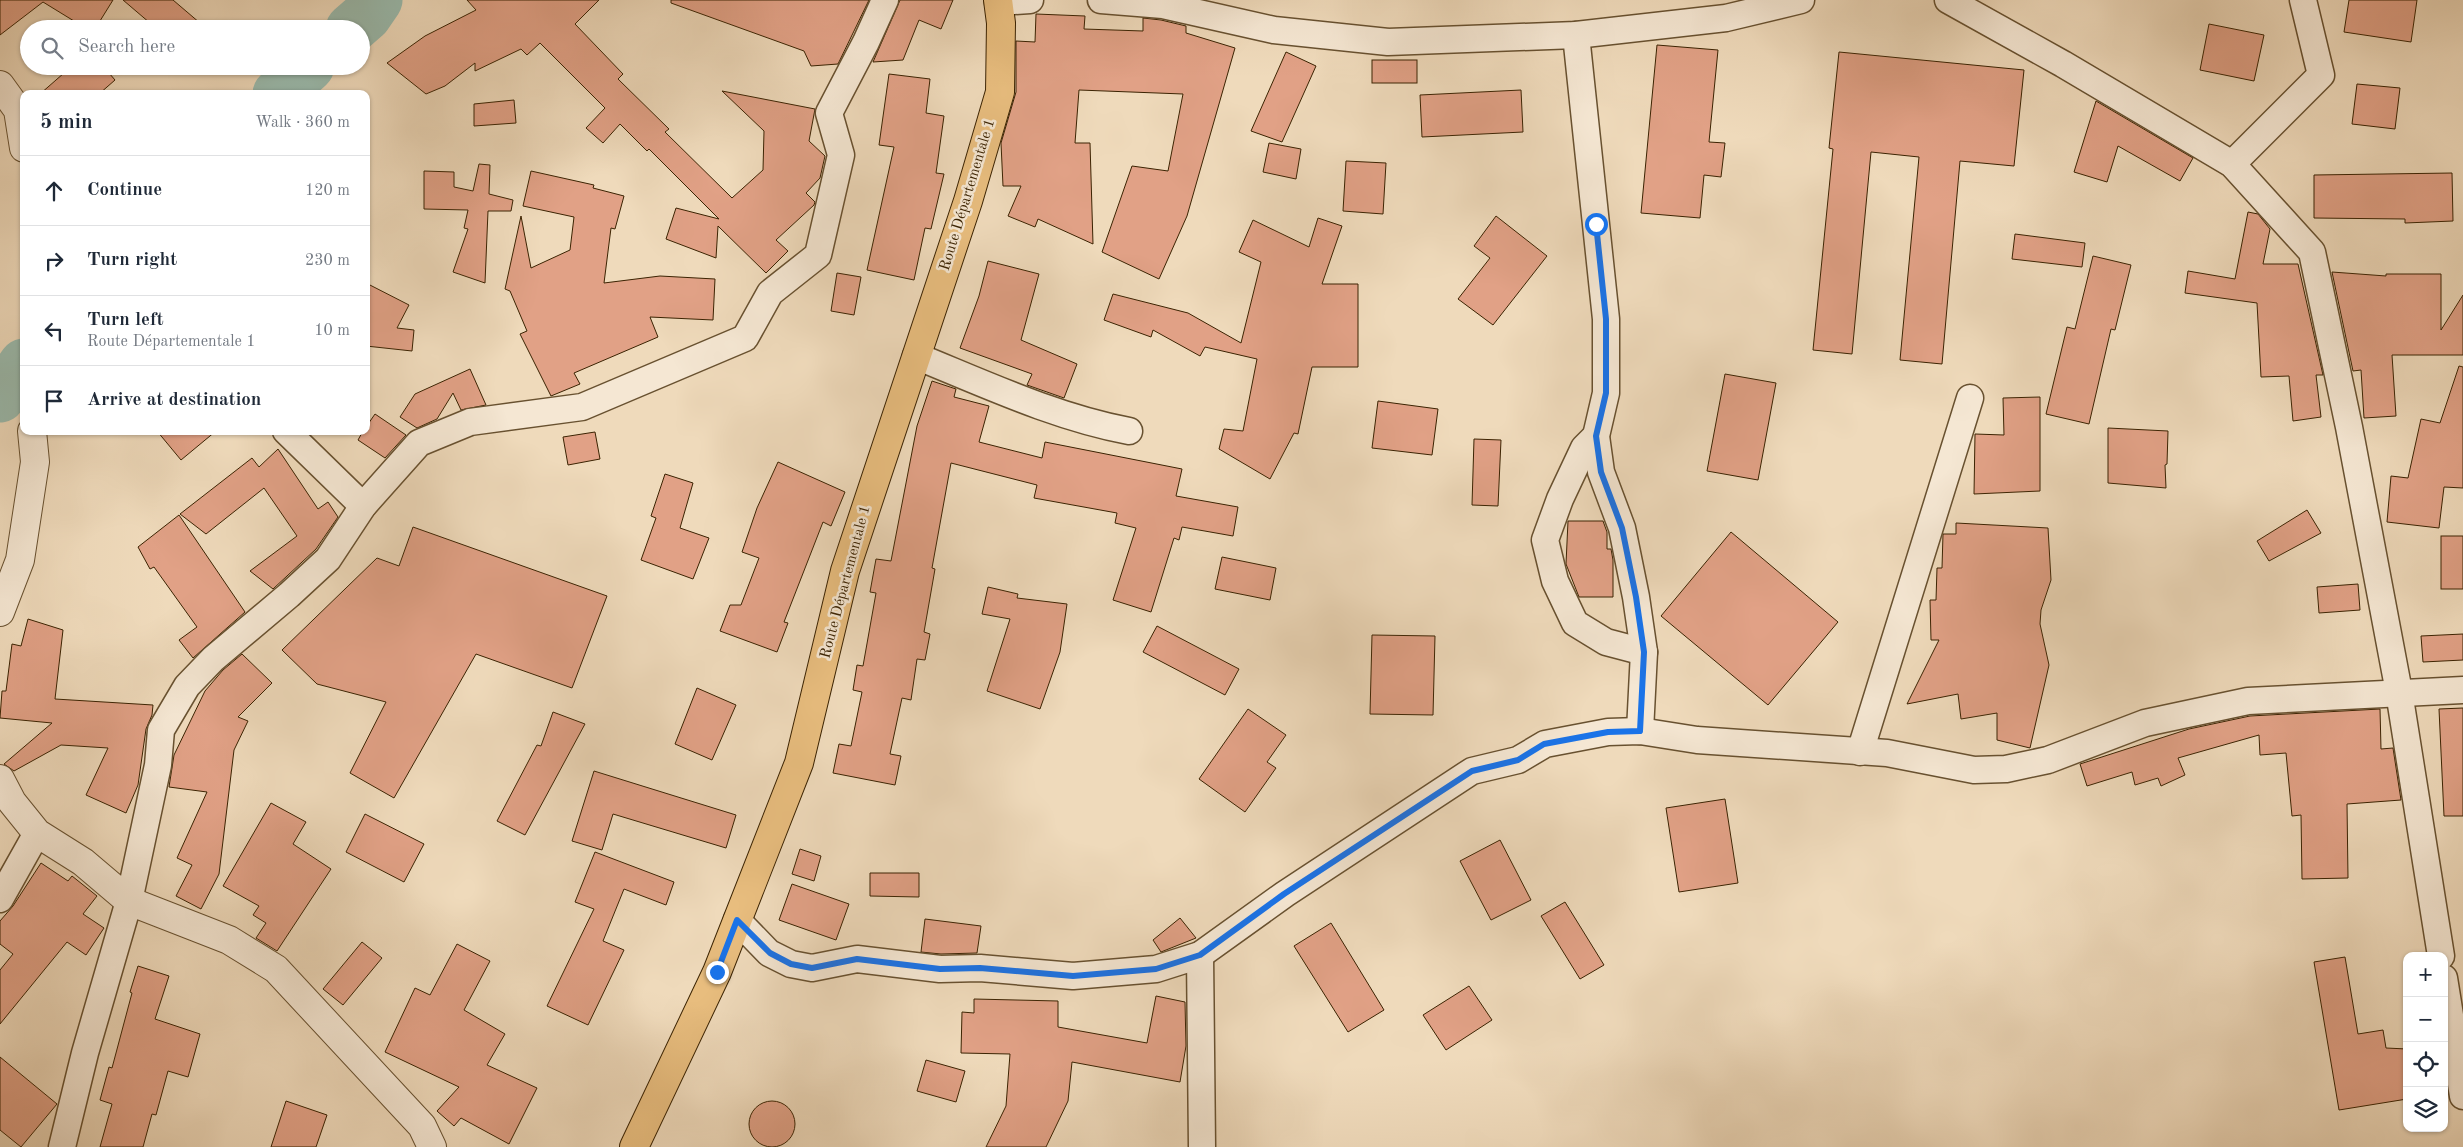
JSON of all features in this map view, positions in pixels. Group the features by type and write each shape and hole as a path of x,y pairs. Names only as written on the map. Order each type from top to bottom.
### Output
{"main road":[{"name":"Route Départementale 1","path":"634,1147 717,972 799,763 845,571 968,201 1000,92 1001,23 998,1"}],"street":[{"path":"62,1147 85,1053 129,901 158,765 161,730 187,686 213,659 289,595 328,558 363,506 419,443 470,422 582,406 745,338 770,293 818,255 841,155 829,113 866,42 884,0"},
{"path":"998,1 1030,0"},
{"path":"1101,0 1163,5 1274,30 1388,42 1576,35 1726,18 1801,0"},
{"path":"1948,0 2063,64 2232,164 2312,252 2349,427 2399,692 2440,952"},
{"path":"2232,164 2320,75 2303,0"},
{"path":"1576,35 1606,319 1606,393 1596,436 1601,472 1622,528 1636,597 1644,652 1640,731"},
{"path":"0,85 18,110 20,123"},
{"path":"916,356 1022,399 1101,426 1128,431"},
{"path":"1860,752 1970,398"},
{"path":"0,612 20,560 35,462 32,435"},
{"path":"290,435 363,506"},
{"path":"1596,436 1584,448 1560,499 1545,540 1555,581 1575,623 1606,642 1644,652"},
{"path":"737,920 770,953 791,964 812,968 857,959 940,969 980,968 1073,976 1156,969 1200,955 1284,894 1472,771 1518,760 1544,744 1608,732 1640,731 1697,740 1887,753 1974,770 2006,769 2048,760 2145,723 2248,701 2463,690"},
{"path":"0,779 12,802 37,832 82,862 129,901 229,940 276,969 422,1126 432,1147"},
{"path":"0,899 37,832"},
{"path":"1200,955 1202,1147"},
{"path":"2447,997 2463,1096"}],"building":[{"path":"0,0 113,0 101,20 72,20 43,2 0,35"},
{"path":"123,0 173,0 196,20 146,20"},
{"path":"467,0 599,0 575,24 623,74 618,79 669,129 665,132 732,198 763,170 764,131 722,91 815,109 809,141 825,156 820,178 806,193 815,202 814,205 776,240 788,251 766,273 718,226 716,258 666,239 676,208 719,219 649,149 647,151 620,124 603,143 586,128 605,108 540,43 527,55 521,49 475,71 475,63 445,86 426,94 387,63 425,36 476,10"},
{"path":"671,0 869,0 838,64 811,66 804,51 671,3"},
{"path":"900,0 953,0 941,29 919,20 903,60 873,62"},
{"path":"2349,0 2417,0 2411,42 2344,32"},
{"path":"1036,14 1085,16 1084,29 1143,31 1143,18 1161,20 1186,26 1186,33 1235,48 1187,216 1159,279 1102,252 1132,166 1168,171 1183,94 1079,90 1075,143 1090,143 1093,244 1038,219 1035,227 1008,216 1021,186 1003,186 1001,143 1016,92 1016,41 1035,42"},
{"path":"2209,24 2264,35 2254,81 2200,70"},
{"path":"1657,45 1718,50 1709,142 1725,143 1721,177 1704,175 1700,218 1641,213"},
{"path":"1286,52 1316,66 1282,142 1251,131"},
{"path":"1839,52 2024,70 2014,166 1960,161 1942,364 1900,360 1919,157 1871,152 1852,354 1813,350 1833,149 1829,148"},
{"path":"1372,60 1417,60 1417,83 1372,83"},
{"path":"889,74 930,79 926,113 944,116 936,173 944,174 931,229 925,228 914,280 867,270 894,147 879,145"},
{"path":"62,75 111,75 115,80 104,90 45,90"},
{"path":"2357,84 2400,88 2395,129 2352,124"},
{"path":"1521,90 1523,132 1422,137 1420,95"},
{"path":"514,100 516,123 474,126 474,104"},
{"path":"2096,101 2193,158 2180,181 2118,146 2107,182 2074,172"},
{"path":"1269,143 1301,149 1296,179 1263,172"},
{"path":"1346,161 1386,163 1383,214 1343,211"},
{"path":"479,164 490,165 489,194 513,200 511,211 488,211 485,283 453,272 468,229 464,228 468,210 424,209 424,171 454,172 454,187 473,191"},
{"path":"531,171 594,185 593,188 624,196 615,229 611,228 604,283 660,276 715,279 713,320 650,317 658,337 574,373 580,384 551,396 520,334 527,331 510,291 505,289 521,216 531,268 570,250 574,217 523,206"},
{"path":"2452,173 2453,221 2405,223 2405,219 2314,218 2314,175"},
{"path":"2248,212 2258,214 2270,229 2263,264 2298,264 2323,375 2316,375 2321,417 2293,421 2289,376 2261,377 2257,303 2185,293 2188,271 2235,279"},
{"path":"1496,216 1547,256 1493,325 1458,299 1490,258 1474,246"},
{"path":"1318,218 1342,226 1322,284 1358,284 1358,367 1312,367 1298,434 1294,433 1270,479 1219,449 1224,429 1243,431 1257,359 1205,347 1200,356 1153,330 1151,337 1104,320 1113,294 1188,313 1241,343 1261,262 1239,252 1253,220 1309,247"},
{"path":"2015,234 2085,243 2082,267 2012,259"},
{"path":"2093,256 2131,265 2115,330 2111,329 2089,424 2046,414 2067,327 2075,329"},
{"path":"988,261 1039,274 1021,340 1077,364 1064,398 1027,385 1032,374 960,348 979,296"},
{"path":"2332,272 2386,276 2386,274 2441,274 2441,330 2463,295 2463,355 2392,355 2396,416 2364,418 2361,370 2353,371"},
{"path":"837,273 861,277 854,315 831,311"},
{"path":"370,285 409,305 397,328 414,330 412,351 370,346"},
{"path":"2459,366 2463,367 2463,488 2444,487 2439,528 2387,522 2391,476 2408,478 2421,419 2440,423"},
{"path":"470,369 486,405 461,410 453,393 437,419 417,428 400,417 415,394"},
{"path":"1725,374 1776,383 1758,480 1707,471"},
{"path":"932,381 956,389 954,397 989,406 979,442 1042,458 1045,442 1182,469 1176,496 1238,507 1233,536 1182,527 1179,540 1174,538 1151,612 1113,600 1136,528 1115,523 1117,513 1034,498 1037,485 951,463 932,568 935,569 924,632 930,634 925,660 917,659 911,700 902,698 890,754 901,756 895,785 833,773 839,744 851,746 862,692 853,690 857,665 863,666 876,593 870,592 876,559 891,561 917,426"},
{"path":"2040,397 2040,491 1974,494 1975,434 2004,435 2003,398"},
{"path":"1378,401 1438,409 1432,455 1372,448"},
{"path":"375,414 406,435 385,458 358,440 361,435 370,435 370,421"},
{"path":"2108,428 2168,431 2167,464 2165,465 2166,488 2108,483"},
{"path":"595,432 600,459 568,465 563,437"},
{"path":"160,435 211,435 181,460"},
{"path":"1474,439 1501,440 1498,506 1472,505"},
{"path":"278,449 318,509 328,502 338,517 316,549 273,589 250,571 297,536 264,488 206,534 180,514 252,458 259,467"},
{"path":"778,462 845,492 831,526 823,522 784,622 788,623 777,652 720,631 730,605 741,605 759,558 742,552 757,508"},
{"path":"665,474 693,483 680,528 709,538 693,579 641,560 656,518 651,516"},
{"path":"2307,510 2321,533 2269,561 2257,541"},
{"path":"179,515 245,612 193,658 179,640 197,627 154,567 150,569 138,547"},
{"path":"1568,521 1603,521 1607,532 1607,549 1611,549 1613,560 1613,597 1579,597 1566,564"},
{"path":"1956,523 2048,528 2051,580 2041,610 2040,624 2049,665 2030,748 1997,740 1997,713 1961,719 1958,694 1907,704 1939,640 1931,640 1930,600 1936,600 1937,568 1942,568 1943,534 1956,534"},
{"path":"413,527 607,596 572,688 476,654 394,798 350,773 386,702 317,684 282,650 377,558 399,566"},
{"path":"1731,532 1838,622 1768,705 1661,616"},
{"path":"2441,536 2463,536 2463,589 2441,589"},
{"path":"1222,557 1276,568 1270,600 1215,589"},
{"path":"2358,584 2360,610 2319,613 2317,587"},
{"path":"988,587 1018,594 1017,598 1067,604 1060,652 1040,709 987,691 1010,619 982,614"},
{"path":"28,619 63,630 55,699 153,705 152,715 146,729 138,785 126,813 86,795 108,748 61,745 14,771 4,764 52,723 0,718 2,691 6,691 12,644 21,646"},
{"path":"1157,626 1239,669 1225,695 1143,652"},
{"path":"2463,634 2463,660 2423,662 2421,636"},
{"path":"1372,635 1435,636 1433,715 1370,714"},
{"path":"242,654 272,683 238,717 248,721 234,750 219,874 201,909 176,896 192,865 177,858 207,792 169,787 174,755 205,691 223,670"},
{"path":"697,688 736,705 712,760 675,744"},
{"path":"2463,708 2463,816 2444,816 2439,709"},
{"path":"1248,709 1286,735 1267,762 1276,768 1245,812 1199,779"},
{"path":"2380,709 2381,749 2393,748 2401,800 2347,804 2348,878 2302,879 2301,815 2292,816 2286,753 2260,755 2259,735 2178,758 2185,775 2161,786 2158,778 2135,785 2132,772 2087,786 2080,764 2189,729 2250,716"},
{"path":"553,712 585,724 525,835 497,821 537,745 541,746"},
{"path":"594,771 736,815 726,848 613,814 602,850 572,841"},
{"path":"1725,799 1738,883 1679,892 1666,808"},
{"path":"271,803 306,822 293,844 331,869 277,951 256,938 266,923 253,915 259,906 223,886"},
{"path":"365,814 424,844 404,882 346,852"},
{"path":"1500,840 1531,900 1491,920 1460,861"},
{"path":"800,849 821,856 814,881 792,874"},
{"path":"595,852 674,882 666,905 624,889 603,941 624,950 588,1025 547,1006 594,909 575,902"},
{"path":"41,863 68,881 72,876 97,896 83,914 104,928 86,955 67,942 0,1024 0,970 13,954 0,944 0,921 13,906"},
{"path":"870,873 919,873 919,897 870,896"},
{"path":"792,884 849,904 836,940 779,920"},
{"path":"1565,902 1604,965 1580,979 1541,916"},
{"path":"1180,918 1196,938 1161,952 1153,940"},
{"path":"925,919 981,926 977,953 941,954 921,952"},
{"path":"1331,923 1384,1010 1348,1032 1294,946"},
{"path":"362,942 382,958 343,1005 323,989"},
{"path":"457,944 490,961 464,1010 505,1034 487,1065 537,1088 509,1144 461,1118 454,1126 437,1111 459,1087 385,1052 415,988 430,995"},
{"path":"2345,957 2358,1034 2383,1030 2386,1048 2403,1049 2403,1100 2339,1110 2314,962"},
{"path":"138,966 169,976 155,1019 200,1034 188,1077 168,1071 156,1115 152,1114 143,1147 100,1147 112,1104 100,1100 109,1067 112,1068"},
{"path":"1469,986 1492,1020 1446,1050 1423,1015"},
{"path":"1156,996 1185,1002 1186,1046 1180,1082 1072,1062 1068,1101 1046,1147 986,1147 1006,1106 1010,1054 961,1053 962,1012 974,1013 974,999 1058,1001 1058,1027 1147,1043"},
{"path":"0,1057 57,1104 21,1147 0,1130"},
{"path":"926,1060 965,1071 956,1102 917,1091"},
{"path":"286,1101 327,1115 316,1147 271,1147"},
{"path":"772,1101 785,1105 791,1111 795,1124 791,1137 785,1143 772,1147 759,1143 753,1137 749,1124 753,1111 759,1105"}],"waterway":[{"path":"361,20 377,0"},
{"path":"282,90 299,75"},
{"path":"0,397 20,370"}],"route":[{"path":"717,972 737,920 770,953 791,964 812,968 857,959 940,969 980,968 1073,976 1156,969 1200,955 1284,894 1472,771 1518,760 1544,744 1608,732 1640,731 1644,652 1636,597 1622,528 1601,472 1596,436 1606,393 1606,319 1596,224"}]}
